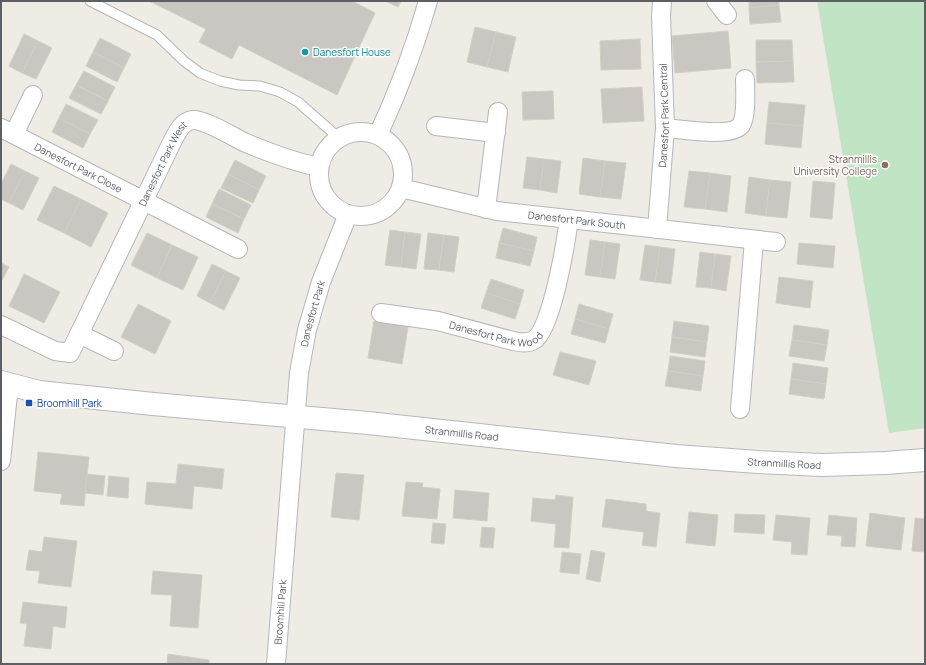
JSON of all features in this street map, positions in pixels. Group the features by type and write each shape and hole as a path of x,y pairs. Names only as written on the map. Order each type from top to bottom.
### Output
{"street":[{"path":"378,135 400,84 421,28 428,1"},
{"name":"Danesfort Park Central","path":"657,229 665,128 661,16 662,1"},
{"path":"716,1 727,16"},
{"path":"665,128 732,132 740,126 744,117 745,79"},
{"name":"Danesfort Park Close","path":"33,95 7,131 238,249"},
{"path":"486,209 498,112"},
{"name":"Danesfort Park West","path":"1,325 55,351 70,353 177,131 184,124 192,120 204,122 246,143 295,162 319,167"},
{"path":"436,126 496,133"},
{"path":"368,132 378,135 389,142 397,152 402,163 403,176 401,188 395,199 385,208 374,214 361,216 348,214 337,209 328,201 322,191 319,179 319,167 323,155 329,145 339,138 348,134 368,132"},
{"name":"Danesfort Park South","path":"401,188 486,209 776,242"},
{"name":"Danesfort Park","path":"294,417 299,373 307,330 321,282 348,214"},
{"name":"Danesfort Park Wood","path":"380,313 438,321 513,341 525,342 534,340 540,333 547,320 563,260 569,219"},
{"path":"740,408 754,240"},
{"path":"79,334 114,351"},
{"path":"1,461 5,383"},
{"name":"Stranmillis Road","path":"5,383 39,392 153,404 368,423 676,456 822,465 925,460"},
{"name":"Broomhill Park","path":"276,664 294,417"}],"lane":[{"path":"90,1 157,35 184,61 200,73 220,81 239,85 260,86 280,92 298,102 339,138"}],"green space":[{"name":"Stranmillis University College","path":"817,1 925,1 925,428 889,433"}],"building":[{"name":"Danesfort House","path":"149,1 352,1 375,13 337,95 239,45 232,59 199,42 206,29"},
{"path":"385,1 401,1 398,7"},
{"path":"749,1 779,1 779,5 749,8"},
{"path":"779,5 781,22 750,24 749,8"},
{"path":"475,27 496,32 487,67 467,62"},
{"path":"728,31 731,68 675,73 672,36"},
{"path":"496,32 516,37 508,72 487,67"},
{"path":"24,34 38,41 22,73 9,66"},
{"path":"100,38 131,54 124,68 93,52"},
{"path":"640,39 641,69 601,70 600,41"},
{"path":"756,40 792,40 793,61 756,62"},
{"path":"38,41 52,48 36,79 22,73"},
{"path":"93,52 124,68 117,82 86,66"},
{"path":"793,61 794,82 757,83 756,62"},
{"path":"84,71 115,87 108,101 76,85"},
{"path":"76,85 108,101 101,114 69,98"},
{"path":"642,87 644,121 603,123 601,89"},
{"path":"553,91 554,119 523,120 522,92"},
{"path":"769,102 805,105 803,126 767,123"},
{"path":"66,104 98,120 90,134 59,118"},
{"path":"59,118 90,134 83,148 52,132"},
{"path":"767,123 803,126 801,148 765,144"},
{"path":"527,157 544,159 540,190 523,188"},
{"path":"583,158 605,161 600,197 579,194"},
{"path":"544,159 561,161 557,193 540,190"},
{"path":"235,160 266,176 259,190 228,174"},
{"path":"605,161 626,163 621,199 600,197"},
{"path":"11,164 25,171 9,203 1,199 1,184"},
{"path":"25,171 39,178 23,210 9,203"},
{"path":"689,171 710,173 705,209 684,207"},
{"path":"710,173 731,176 727,212 705,209"},
{"path":"228,174 259,190 253,203 221,188"},
{"path":"749,177 770,180 766,216 745,213"},
{"path":"770,180 791,182 787,218 766,216"},
{"path":"813,181 835,183 832,219 810,217"},
{"path":"54,186 81,199 64,233 37,220"},
{"path":"219,189 251,205 244,219 212,204"},
{"path":"81,199 108,213 91,247 64,233"},
{"path":"212,204 244,219 238,233 206,217"},
{"path":"503,228 537,237 534,251 499,243"},
{"path":"390,230 405,232 401,267 385,265"},
{"path":"405,232 421,234 416,269 401,267"},
{"path":"147,233 172,245 157,278 131,265"},
{"path":"428,233 444,235 439,270 424,269"},
{"path":"444,235 459,237 454,272 439,270"},
{"path":"590,240 605,242 600,277 585,275"},
{"path":"605,242 620,244 615,279 600,277"},
{"path":"499,243 534,251 530,266 496,258"},
{"path":"799,243 835,246 833,268 797,264"},
{"path":"172,245 198,257 183,290 157,278"},
{"path":"645,245 660,247 655,282 640,280"},
{"path":"660,247 675,249 671,284 655,282"},
{"path":"700,252 715,254 711,288 696,287"},
{"path":"715,254 731,256 726,291 711,288"},
{"path":"1,263 9,267 1,282"},
{"path":"212,264 226,271 210,303 197,296"},
{"path":"226,271 240,278 224,310 210,303"},
{"path":"24,274 60,292 44,323 9,306"},
{"path":"779,277 813,281 810,308 776,303"},
{"path":"491,279 524,290 520,304 486,293"},
{"path":"486,293 520,304 515,319 481,308"},
{"path":"138,304 171,321 155,354 121,337"},
{"path":"579,304 613,314 609,329 575,319"},
{"path":"575,319 609,329 605,343 571,334"},
{"path":"374,321 408,327 402,364 368,358"},
{"path":"674,321 709,326 707,342 672,337"},
{"path":"794,325 829,330 827,345 792,340"},
{"path":"672,337 707,342 705,357 670,352"},
{"path":"792,340 827,345 824,361 789,356"},
{"path":"560,352 596,361 589,385 553,375"},
{"path":"670,356 705,361 703,376 668,371"},
{"path":"793,363 828,368 826,384 791,379"},
{"path":"668,371 703,376 701,391 665,386"},
{"path":"791,379 826,384 824,399 789,394"},
{"path":"38,452 89,457 84,506 60,504 62,494 34,491"},
{"path":"178,464 224,469 222,489 194,486 192,509 145,504 147,482 176,484"},
{"path":"336,473 364,475 359,520 331,517"},
{"path":"87,474 105,476 103,495 85,493"},
{"path":"109,476 129,478 128,498 107,496"},
{"path":"406,482 423,483 422,487 440,489 437,519 402,516"},
{"path":"455,490 489,493 487,521 453,518"},
{"path":"556,495 573,497 569,548 554,547 556,524 531,521 533,498 555,500"},
{"path":"606,499 646,504 646,511 660,513 656,547 642,545 644,532 602,527"},
{"path":"689,512 718,515 715,546 686,543"},
{"path":"870,513 905,518 901,550 866,546"},
{"path":"735,514 765,515 764,534 734,532"},
{"path":"776,515 810,518 807,555 791,554 792,542 773,540"},
{"path":"829,515 857,518 855,547 841,546 842,536 827,535"},
{"path":"915,518 925,519 925,552 912,551"},
{"path":"433,523 446,524 444,544 431,543"},
{"path":"482,527 495,528 493,548 480,547"},
{"path":"44,537 77,541 71,587 38,583 40,571 26,570 29,550 42,552"},
{"path":"591,550 605,553 600,582 586,579"},
{"path":"562,552 581,554 579,574 560,572"},
{"path":"153,571 202,575 198,628 170,626 172,595 151,594"},
{"path":"23,602 67,607 65,628 53,626 51,649 24,646 27,624 20,623"},
{"path":"168,654 209,660 209,664 167,664"}],"place":[{"name":"Danesfort House","path":"305,52"},
{"name":"Stranmillis University College","path":"885,165"},
{"name":"Broomhill Park","path":"29,403"}]}
